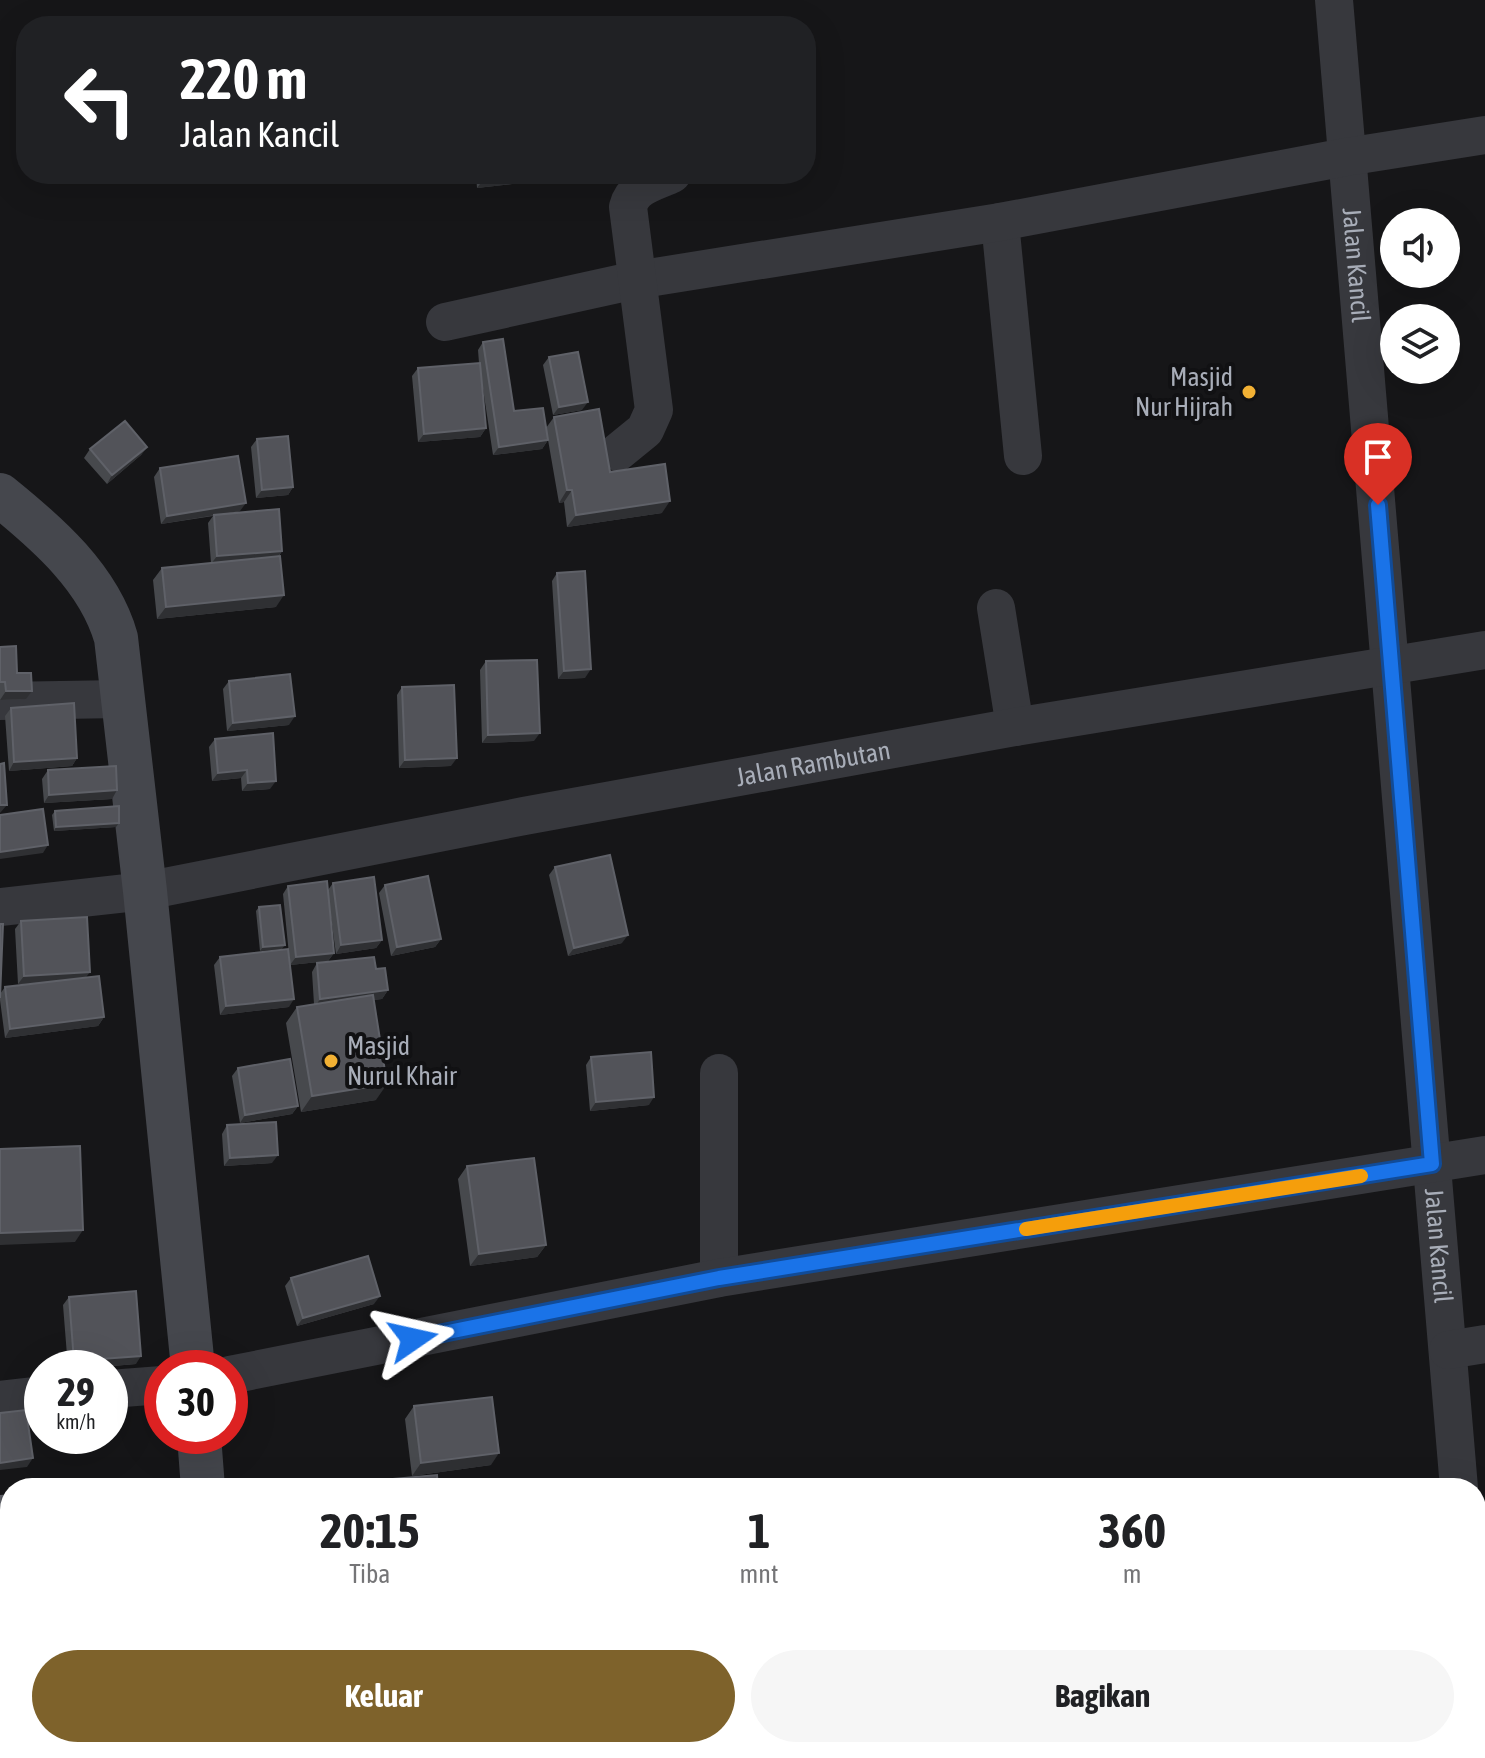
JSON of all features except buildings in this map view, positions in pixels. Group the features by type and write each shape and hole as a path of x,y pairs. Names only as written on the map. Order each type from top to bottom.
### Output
{"street":[{"name":"Jalan Kancil","path":"1334,0 1458,1478"},
{"path":"445,322 636,280 1000,222 1346,157 1485,135"},
{"path":"618,452 645,430 654,410 646,332 628,218 631,196 653,184"},
{"path":"1000,222 1023,456"},
{"path":"0,495 49,537 85,577 109,613 116,638 191,1350"},
{"path":"996,608 1015,727"},
{"name":"Jalan Rambutan","path":"0,907 145,891 524,816 1015,727 1485,650"},
{"path":"0,701 121,699"},
{"path":"719,1073 719,1278"},
{"path":"248,1371 719,1278 1485,1155"},
{"path":"1448,1350 1485,1344"},
{"path":"0,1400 24,1397"},
{"path":"200,1454 202,1478"}],"slow traffic":[{"path":"1026,1229 1361,1176"}],"place":[{"name":"Masjid Nur Hijrah","path":"1249,392"},
{"name":"Masjid Nurul Khair","path":"331,1061"}],"route":[{"path":"413,1339 719,1278 1432,1164 1378,505"}]}
